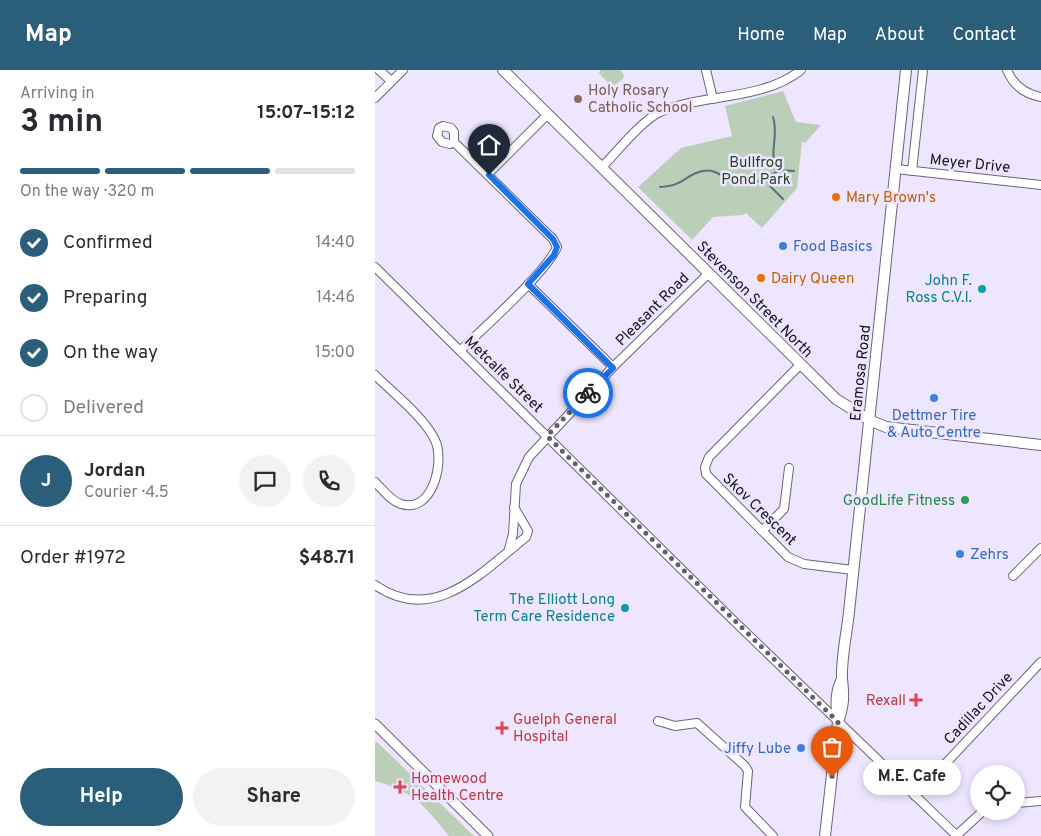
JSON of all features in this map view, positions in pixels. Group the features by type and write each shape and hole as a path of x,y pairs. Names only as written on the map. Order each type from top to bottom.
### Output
{"main road":[{"name":"Stevenson Street North","path":"503,70 800,366 836,399 886,428 1041,445"},
{"name":"Eramosa Road","path":"825,836 838,722 843,708 845,691 843,679 853,570 871,421 907,70"}],"street":[{"path":"379,70 391,82"},
{"path":"375,98 403,70"},
{"path":"706,70 713,99"},
{"path":"602,167 658,113 770,86 792,77 801,70"},
{"path":"912,171 923,70"},
{"path":"1007,70 1011,78 1021,89 1041,97"},
{"path":"488,174 548,114"},
{"path":"454,142 553,239 557,247 554,255 528,284 460,351"},
{"name":"Meyer Drive","path":"896,169 1041,185"},
{"name":"Metcalfe Street","path":"375,267 838,722 957,836"},
{"name":"Pleasant Road","path":"509,549 516,484 529,457 613,368 707,274"},
{"path":"528,284 613,368"},
{"name":"Skov Crescent","path":"800,366 714,452 705,467 709,480 788,557 799,563 853,570"},
{"path":"375,375 427,427 435,440 439,456 434,484 425,497 415,505 403,505 396,502 375,482"},
{"path":"762,531 784,509 789,468"},
{"path":"375,585 387,593 404,599 427,601 449,595 469,582 526,537 528,531 514,507"},
{"path":"1013,576 1040,551"},
{"name":"Cadillac Drive","path":"915,796 1041,662"},
{"path":"658,721 675,726 697,723 745,766 748,776 745,807 773,836"},
{"path":"375,724 488,836"},
{"path":"1025,802 1041,801"},
{"path":"957,836 974,820"}],"green space":[{"path":"600,70 620,70 624,75 623,79 612,87 599,73"},
{"name":"Bullfrog Pond Park","path":"783,91 796,122 821,125 805,143 802,141 797,188 762,228 746,213 743,215 713,217 692,240 638,187 681,148 732,136 725,106"},
{"path":"377,742 474,836 449,836 425,808 409,795 375,781 375,743"}],"waterway":[{"path":"773,117 775,124 773,157 776,170"},
{"path":"660,187 675,184 703,171 714,172 742,184 749,184 785,170 794,171"},
{"path":"766,178 770,186 783,199"}],"way so far":[{"path":"588,393 547,436 838,722 832,777"}],"place":[{"name":"Holy Rosary Catholic School","path":"578,99"},
{"name":"Mary Brown's","path":"836,197"},
{"name":"Food Basics","path":"783,246"},
{"name":"Dairy Queen","path":"761,278"},
{"name":"John F. Ross C.V.I.","path":"982,289"},
{"name":"Dettmer Tire & Auto Centre","path":"934,398"},
{"name":"GoodLife Fitness","path":"965,500"},
{"name":"Zehrs","path":"960,554"},
{"name":"The Elliott Long Term Care Residence","path":"625,608"},
{"name":"Rexall","path":"916,700"},
{"name":"Guelph General Hospital","path":"502,728"},
{"name":"Jiffy Lube","path":"801,748"},
{"name":"M.E. Cafe","path":"832,777"},
{"name":"Homewood Health Centre","path":"400,787"}],"route":[{"path":"489,175 553,239 557,247 554,255 528,284 613,368 588,393"}]}
